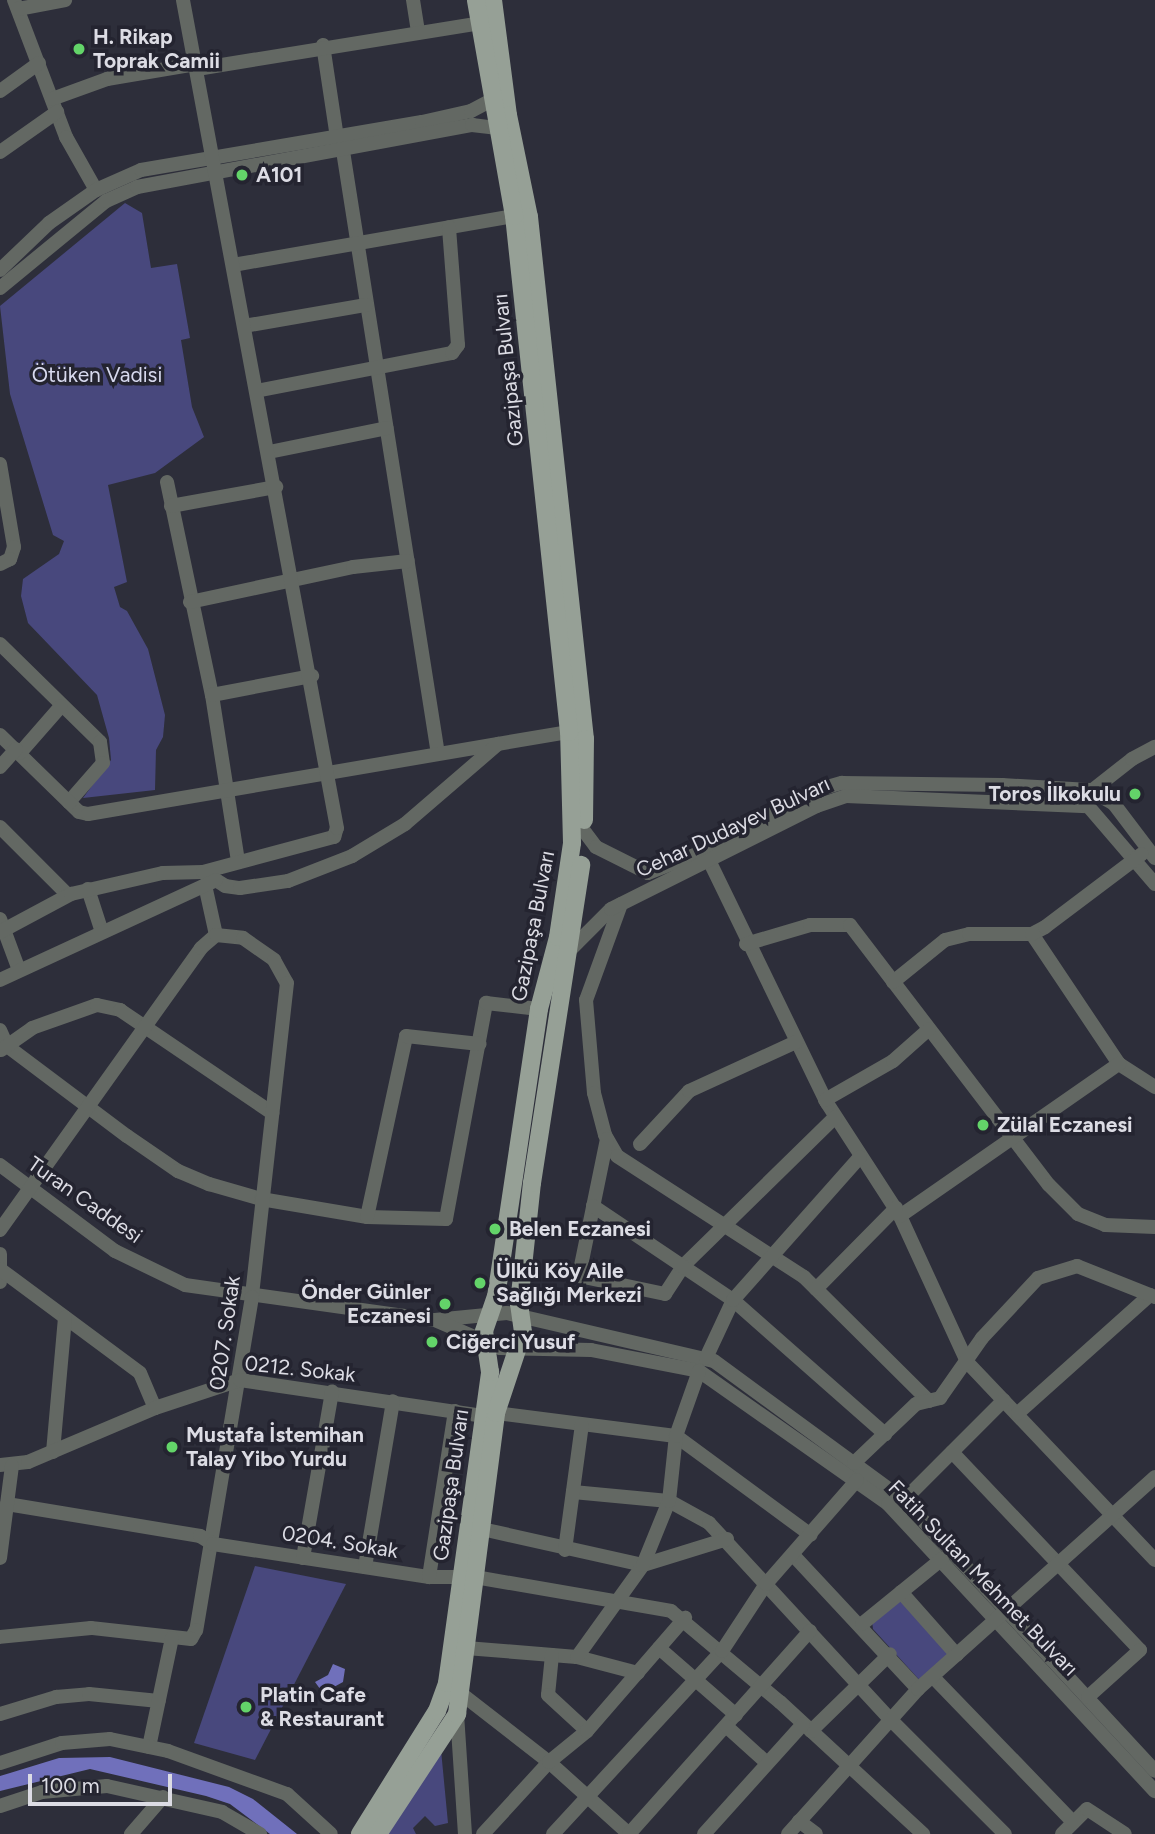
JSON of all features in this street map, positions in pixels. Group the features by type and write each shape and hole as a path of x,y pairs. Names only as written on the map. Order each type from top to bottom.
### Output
{"main road":[{"name":"Gazipaşa Bulvarı","path":"378,1834 457,1713 466,1648 467,1577 482,1529 490,1415 490,1372 484,1331 493,1312 540,1009 558,937 572,842 569,732 514,216 496,128 476,0"},
{"name":"Gazipaşa Bulvarı","path":"360,1834 437,1711 447,1683 467,1577 490,1415 518,1346 532,1183 584,831 584,739 530,217 509,115 492,0"}],"street":[{"path":"65,0 16,4 55,106 96,190"},
{"path":"0,980 208,879 238,861 334,837 337,828 312,676 290,580 276,487 183,0"},
{"path":"413,0 418,31"},
{"path":"0,152 55,106 107,79 480,23"},
{"path":"323,46 438,754"},
{"path":"0,91 39,63"},
{"path":"0,288 106,201 137,187 340,144 471,111 492,100"},
{"path":"0,271 49,223 96,190 141,170 214,156 340,144 472,125 496,128"},
{"path":"233,265 514,216"},
{"path":"257,391 452,354 458,345 449,227"},
{"path":"244,326 366,304"},
{"path":"269,452 387,428"},
{"path":"0,464 3,498 13,547 10,559 0,564"},
{"path":"167,482 190,602 212,695 238,861"},
{"path":"172,506 276,487"},
{"path":"190,602 290,580 408,561"},
{"path":"0,644 100,742 104,756 69,802"},
{"path":"212,695 312,676"},
{"path":"0,767 61,706"},
{"path":"0,735 69,802 88,814 569,732"},
{"path":"19,970 2,927 68,895 163,873 208,879 240,888 288,881 352,856 405,824 498,744"},
{"path":"1155,747 1090,790 1077,804 1099,815 1155,884"},
{"name":"Cehar Dudayev Bulvarı","path":"567,953 587,929 621,904 817,790 842,783 1090,790"},
{"path":"893,982 945,940 969,934 1032,934 1136,859 1152,854 1114,804 1090,790"},
{"name":"Cehar Dudayev Bulvarı","path":"584,831 596,847 648,873 707,856 817,806 846,796 1077,804"},
{"path":"0,827 68,895"},
{"path":"707,856 746,944 825,1100 898,1212 967,1362 1155,1560"},
{"path":"0,1230 32,1189 143,1026 201,948 216,935 208,879"},
{"path":"88,889 102,932"},
{"path":"621,904 586,1000 594,1093 607,1139 617,1156 772,1255 816,1289 929,1401"},
{"path":"746,944 810,925 850,925 1012,1137 1079,1214 1105,1225 1155,1227"},
{"path":"1032,934 1119,1064 1155,1087"},
{"name":"0207. Sokak","path":"172,1639 191,1639 213,1544 253,1297 261,1199 287,984 274,960 255,946 243,938 216,935"},
{"path":"0,1030 4,1048 178,1171 261,1199 367,1217 446,1219 481,1044 486,1003 540,1009"},
{"path":"4,1048 32,1028 97,1005 120,1010 272,1113"},
{"path":"825,1100 893,1061 929,1029"},
{"path":"367,1217 406,1037 481,1044"},
{"path":"640,1144 689,1091 796,1042"},
{"path":"816,1289 898,1212 1119,1064"},
{"path":"607,1139 579,1276 665,1294 683,1266 727,1226 835,1117"},
{"path":"577,1657 643,1564 669,1502 676,1436 703,1365 733,1300 860,1157"},
{"name":"Turan Caddesi","path":"0,1165 115,1251 185,1285 253,1297 435,1320"},
{"path":"593,1206 733,1300 884,1434"},
{"path":"0,1254 0,1282"},
{"path":"854,1463 916,1404 940,1398 982,1338 1038,1278 1057,1269 1077,1266 1152,1296 1018,1413"},
{"path":"0,1269 141,1373 155,1408"},
{"name":"Fatih Sultan Mehmet Bulvarı","path":"435,1320 493,1312 732,1371 904,1500 1155,1791"},
{"path":"53,1452 65,1318"},
{"name":"Fatih Sultan Mehmet Bulvarı","path":"435,1320 486,1343 591,1350 703,1365 888,1504 1088,1697 1155,1771"},
{"name":"0212. Sokak","path":"6,1465 53,1452 155,1408 240,1380 332,1391 455,1411 676,1436"},
{"path":"303,1558 332,1391"},
{"path":"904,1500 1004,1400"},
{"path":"365,1567 393,1401"},
{"path":"429,1577 455,1411"},
{"path":"565,1550 582,1425"},
{"path":"676,1436 811,1535"},
{"path":"952,1452 1140,1650 1088,1697"},
{"path":"0,1552 7,1504 6,1465"},
{"path":"788,1834 918,1689 1000,1614 1114,1517 1155,1477"},
{"path":"553,1834 722,1651 766,1584 794,1556 857,1479"},
{"path":"573,1492 669,1502 727,1539 891,1720 1005,1834"},
{"name":"0204. Sokak","path":"7,1504 187,1534 213,1544 429,1577 467,1577 671,1611 685,1618"},
{"path":"482,1529 565,1550 643,1564 727,1539"},
{"path":"794,1556 890,1654 918,1689"},
{"path":"862,1624 942,1559"},
{"path":"901,1592 957,1655"},
{"path":"483,1834 549,1762 587,1731 685,1618 923,1834"},
{"path":"0,1637 91,1628 172,1639 149,1747"},
{"path":"459,1692 549,1762 629,1834 810,1631"},
{"path":"466,1648 577,1657 638,1673"},
{"path":"659,1648 695,1679 766,1763"},
{"path":"704,1834 766,1763 890,1654"},
{"path":"552,1655 548,1695 587,1731"},
{"path":"933,1676 1073,1822"},
{"path":"0,1714 78,1695 159,1701"},
{"path":"457,1713 465,1834"},
{"path":"0,1763 62,1743 110,1739 149,1747 287,1794 331,1834"},
{"path":"0,1806 42,1792 88,1784 163,1797 222,1812 260,1834"},
{"path":"131,1834 163,1797"},
{"path":"1062,1834 1087,1809 1125,1834"},
{"path":"799,1821 816,1834"}],"green space":[{"name":"Ötüken Vadisi","path":"125,203 142,213 151,268 177,264 190,338 181,340 192,407 204,437 155,473 108,485 127,582 114,587 120,607 127,611 148,649 165,715 163,737 156,750 155,790 83,798 111,760 109,738 97,695 28,623 21,596 23,579 59,554 64,541 53,535 10,394 0,306"},
{"path":"255,1566 346,1584 255,1760 194,1743"},
{"path":"903,1598 955,1655 924,1685 873,1629 872,1621"},
{"path":"441,1750 448,1823 435,1826 425,1816 413,1828 416,1834 387,1834"}],"shaded area":[{"path":"333,1664 345,1669 343,1682 323,1693 315,1682 328,1675"},
{"path":"110,1757 229,1787 253,1799 297,1834 270,1834 230,1804 206,1796 90,1769 0,1791 0,1776 59,1758"}],"place":[{"name":"H. Rikap Toprak Camii","path":"79,49"},
{"name":"A101","path":"242,175"},
{"name":"Toros İlkokulu","path":"1135,794"},
{"name":"Zülal Eczanesi","path":"983,1125"},
{"name":"Belen Eczanesi","path":"495,1229"},
{"name":"Ülkü Köy Aile Sağlığı Merkezi","path":"480,1283"},
{"name":"Önder Günler Eczanesi","path":"445,1304"},
{"name":"Ciğerci Yusuf","path":"432,1342"},
{"name":"Mustafa İstemihan Talay Yibo Yurdu","path":"172,1447"},
{"name":"Platin Cafe & Restaurant","path":"246,1707"}]}
